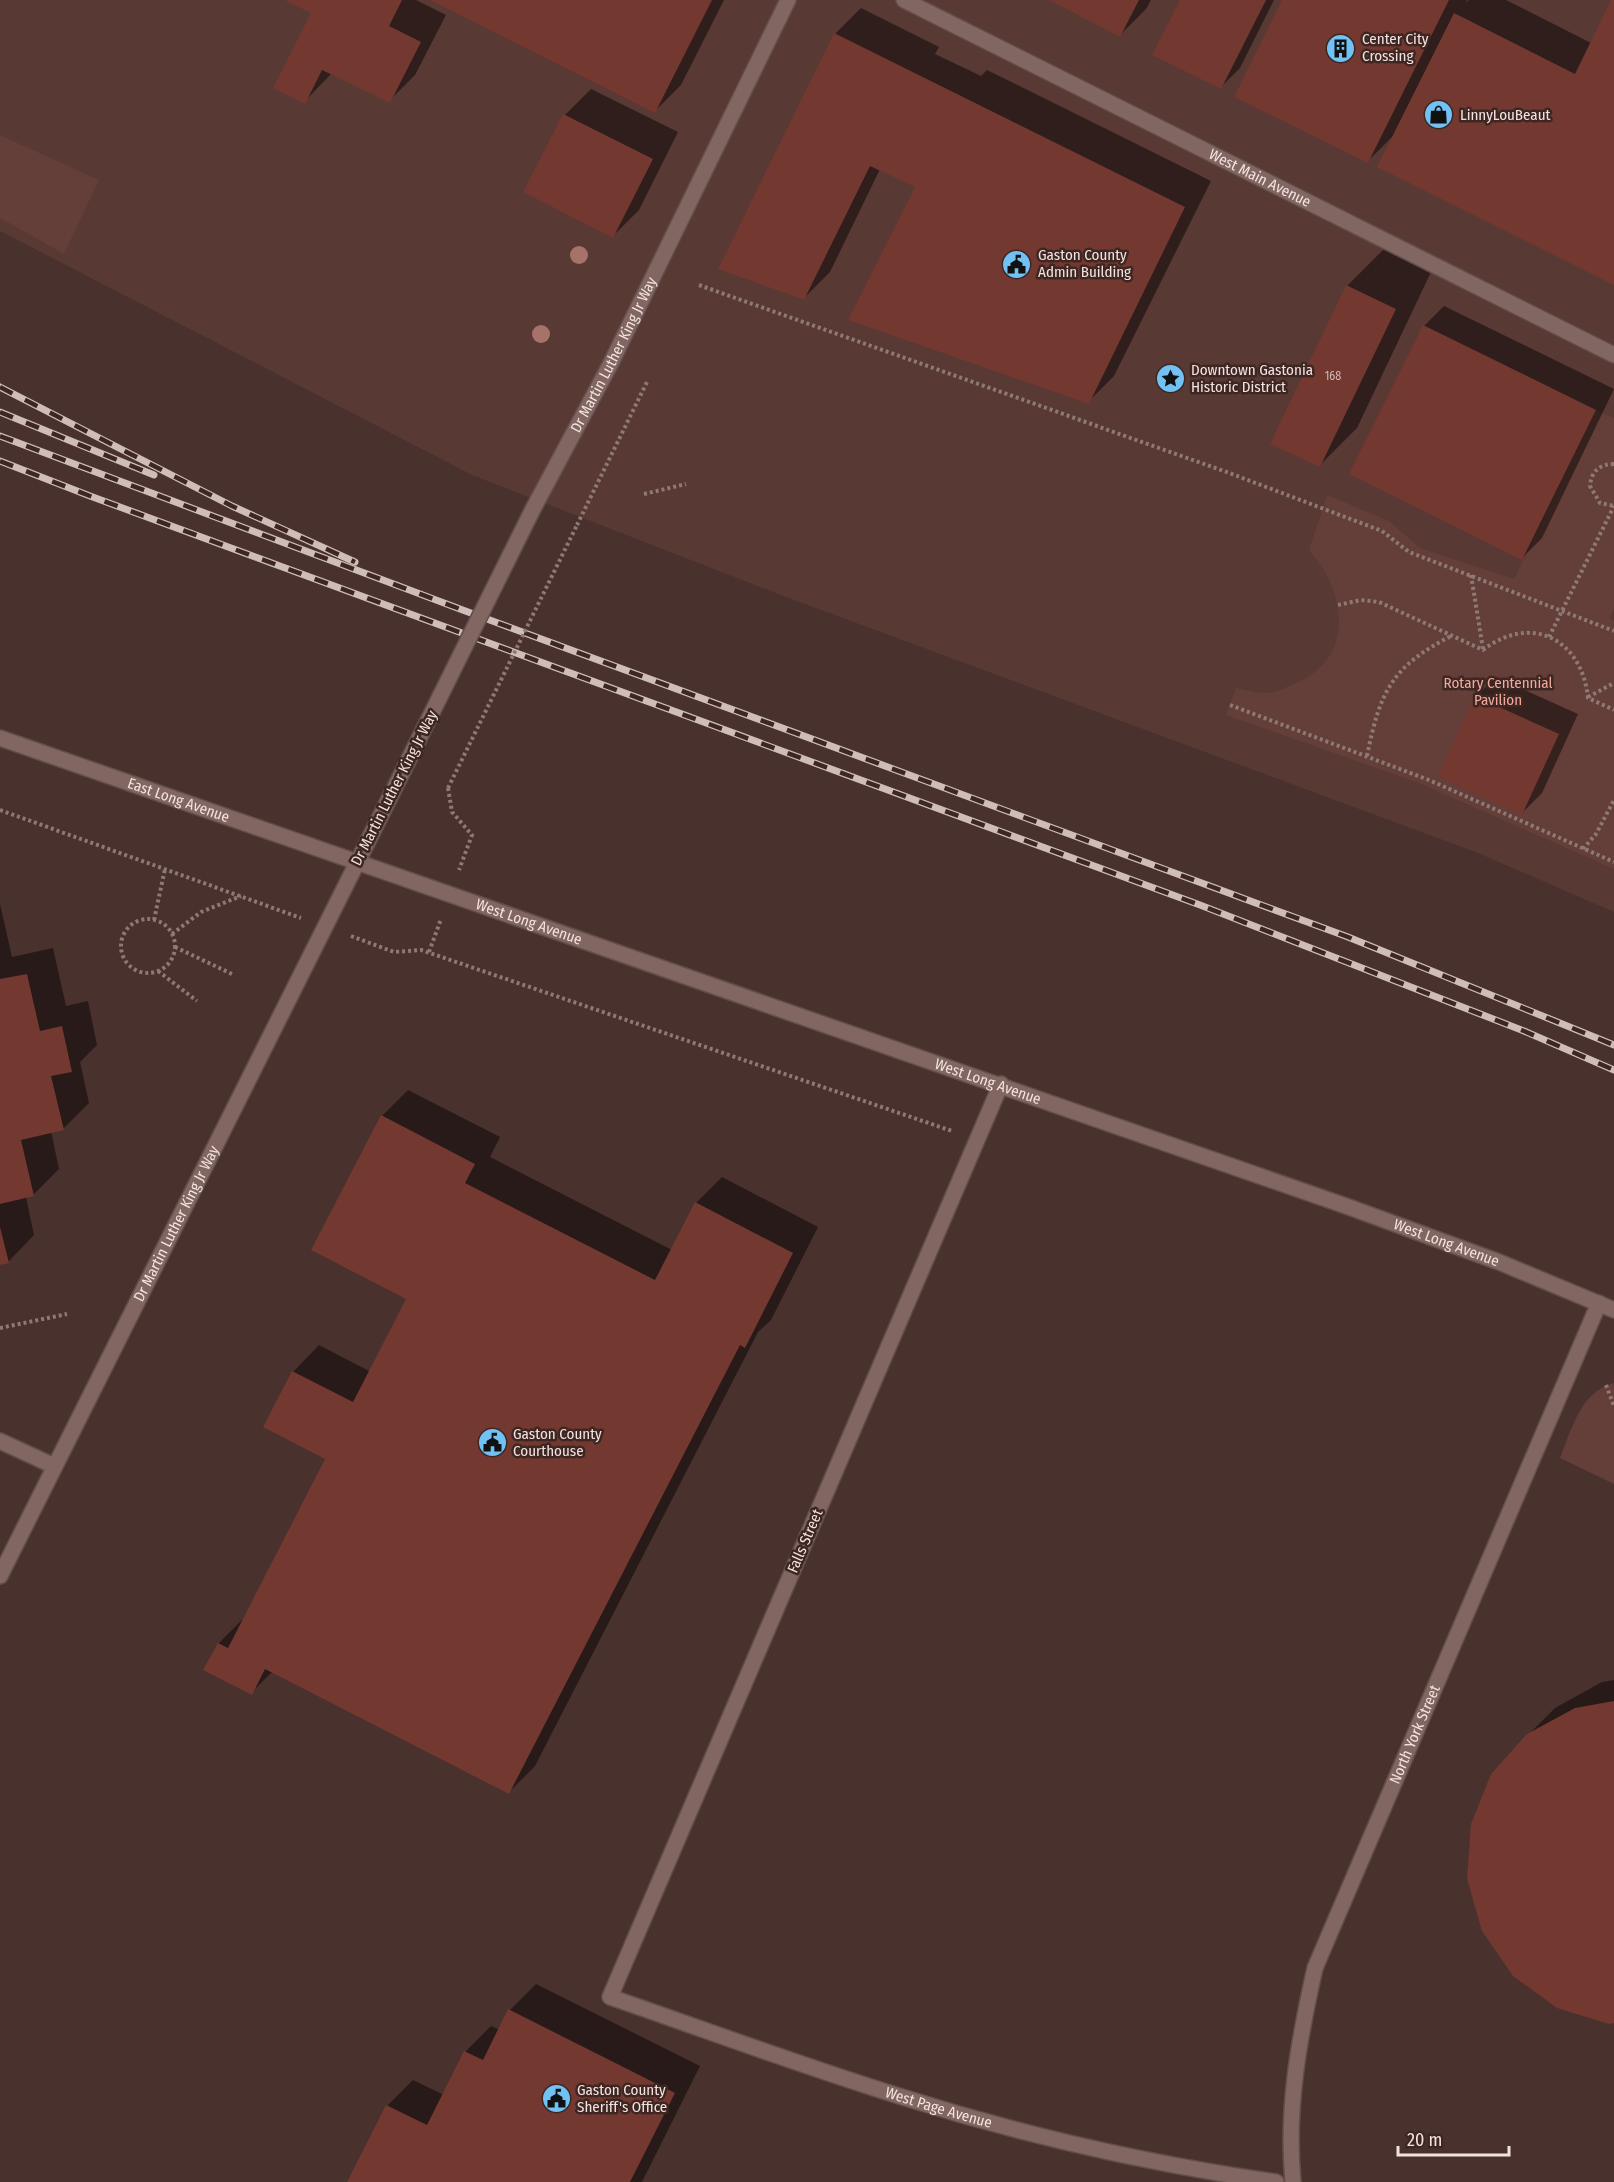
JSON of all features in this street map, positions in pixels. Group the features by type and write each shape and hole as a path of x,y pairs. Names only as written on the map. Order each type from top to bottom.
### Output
{"main road":[{"name":"Dr Martin Luther King Jr Way","path":"0,1576 533,509 611,363 788,0"},
{"name":"West Main Avenue","path":"904,0 1614,356"},
{"name":"East Long Avenue","path":"0,738 356,863"},
{"name":"West Long Avenue","path":"356,863 1001,1084 1426,1235 1614,1310"},
{"name":"Falls Street","path":"610,1997 1001,1084"},
{"name":"North York Street","path":"1293,2182 1291,2155 1294,2079 1315,1968 1599,1303"},
{"path":"0,1441 54,1466"},
{"name":"West Page Avenue","path":"610,1997 898,2096 992,2123 1186,2169 1276,2182"}],"path":[{"path":"699,285 1224,471 1382,531 1409,552 1614,631"},
{"path":"472,835 452,812 448,788 646,382"},
{"path":"1549,637 1614,506 1600,503 1590,486 1593,473 1604,465 1614,464"},
{"path":"644,494 686,484"},
{"path":"1471,575 1483,650"},
{"path":"1338,605 1370,600 1483,650"},
{"path":"1483,650 1508,635 1532,633 1557,640 1575,657 1586,685 1588,698"},
{"path":"1367,756 1378,709 1391,682 1420,653 1452,635"},
{"path":"1588,698 1614,682"},
{"path":"1588,698 1614,710"},
{"path":"1230,705 1429,780 1614,862"},
{"path":"1583,849 1596,834 1614,800"},
{"path":"0,810 241,896 201,912 172,934"},
{"path":"154,920 165,869"},
{"path":"154,920 167,927 172,934 175,947 171,960 158,971 150,973 133,968 122,954 123,937 134,923 154,920"},
{"path":"175,947 232,974"},
{"path":"394,952 421,950 977,1140"},
{"path":"158,971 197,1001"},
{"path":"0,1328 68,1314"},
{"path":"1606,1385 1614,1406"}],"shaded area":[{"path":"0,0 1614,0 1614,912 1478,853 786,597 472,475 0,231"}],"green space":[{"path":"0,135 99,180 64,254 0,218"},
{"name":"Rotary Centennial Pavilion","path":"1596,410 1614,418 1614,609 1610,618 1614,621 1614,869 1419,783 1226,715 1236,688 1268,693 1294,684 1314,673 1328,658 1336,642 1339,623 1337,604 1322,567 1309,550 1327,495 1389,521 1420,548 1514,579"},
{"path":"1614,1383 1614,1484 1560,1458 1573,1424 1585,1403 1593,1394"}],"building":[{"path":"285,0 402,0 389,26 421,42 390,103 322,70 305,104 273,88 311,13"},
{"path":"430,0 712,0 655,113"},
{"path":"1049,0 1139,0 1120,37"},
{"path":"1180,0 1266,0 1221,89 1152,55"},
{"name":"Center City Crossing","path":"1282,0 1449,0 1368,163 1234,97"},
{"path":"1611,0 1614,0 1614,285 1377,167 1454,13 1575,74"},
{"name":"Gaston County Admin Building","path":"834,33 1185,207 1089,404 848,320 915,187 870,166 804,300 718,269"},
{"path":"563,114 653,159 613,238 523,192"},
{"path":"1346,285 1396,309 1320,467 1270,444"},
{"path":"1423,325 1596,410 1522,560 1349,474"},
{"name":"Rotary Centennial Pavilion","path":"1475,696 1559,734 1522,815 1438,776"},
{"path":"27,974 40,1031 62,1026 72,1072 51,1076 64,1130 21,1140 34,1196 0,1204 0,979"},
{"name":"Gaston County Courthouse","path":"381,1115 475,1164 465,1183 655,1280 695,1202 793,1253 745,1348 740,1345 509,1794 265,1669 252,1695 203,1670 218,1643 228,1648 325,1459 263,1427 292,1371 353,1402 406,1299 311,1250"},
{"path":"0,1227 9,1263 0,1265"},
{"path":"1614,1701 1614,2023 1609,2024 1557,2008 1513,1976 1482,1931 1467,1879 1471,1824 1491,1774 1527,1734 1575,1708"},
{"name":"Gaston County Sheriff's Office","path":"508,2009 675,2093 630,2182 347,2182 386,2105 427,2125 464,2051 483,2060"}],"railway":[{"path":"0,387 232,506 355,562"},
{"path":"0,412 154,475"},
{"path":"0,436 460,609 1348,937 1614,1045"},
{"path":"0,461 1200,905 1524,1031 1614,1070"}],"place":[{"name":"Center City Crossing","path":"1341,48"},
{"name":"LinnyLouBeaut","path":"1439,115"},
{"name":"Gaston County Admin Building","path":"1017,264"},
{"name":"Downtown Gastonia Historic District","path":"1170,379"},
{"name":"Gaston County Courthouse","path":"492,1443"},
{"name":"Gaston County Sheriff's Office","path":"556,2099"}]}
